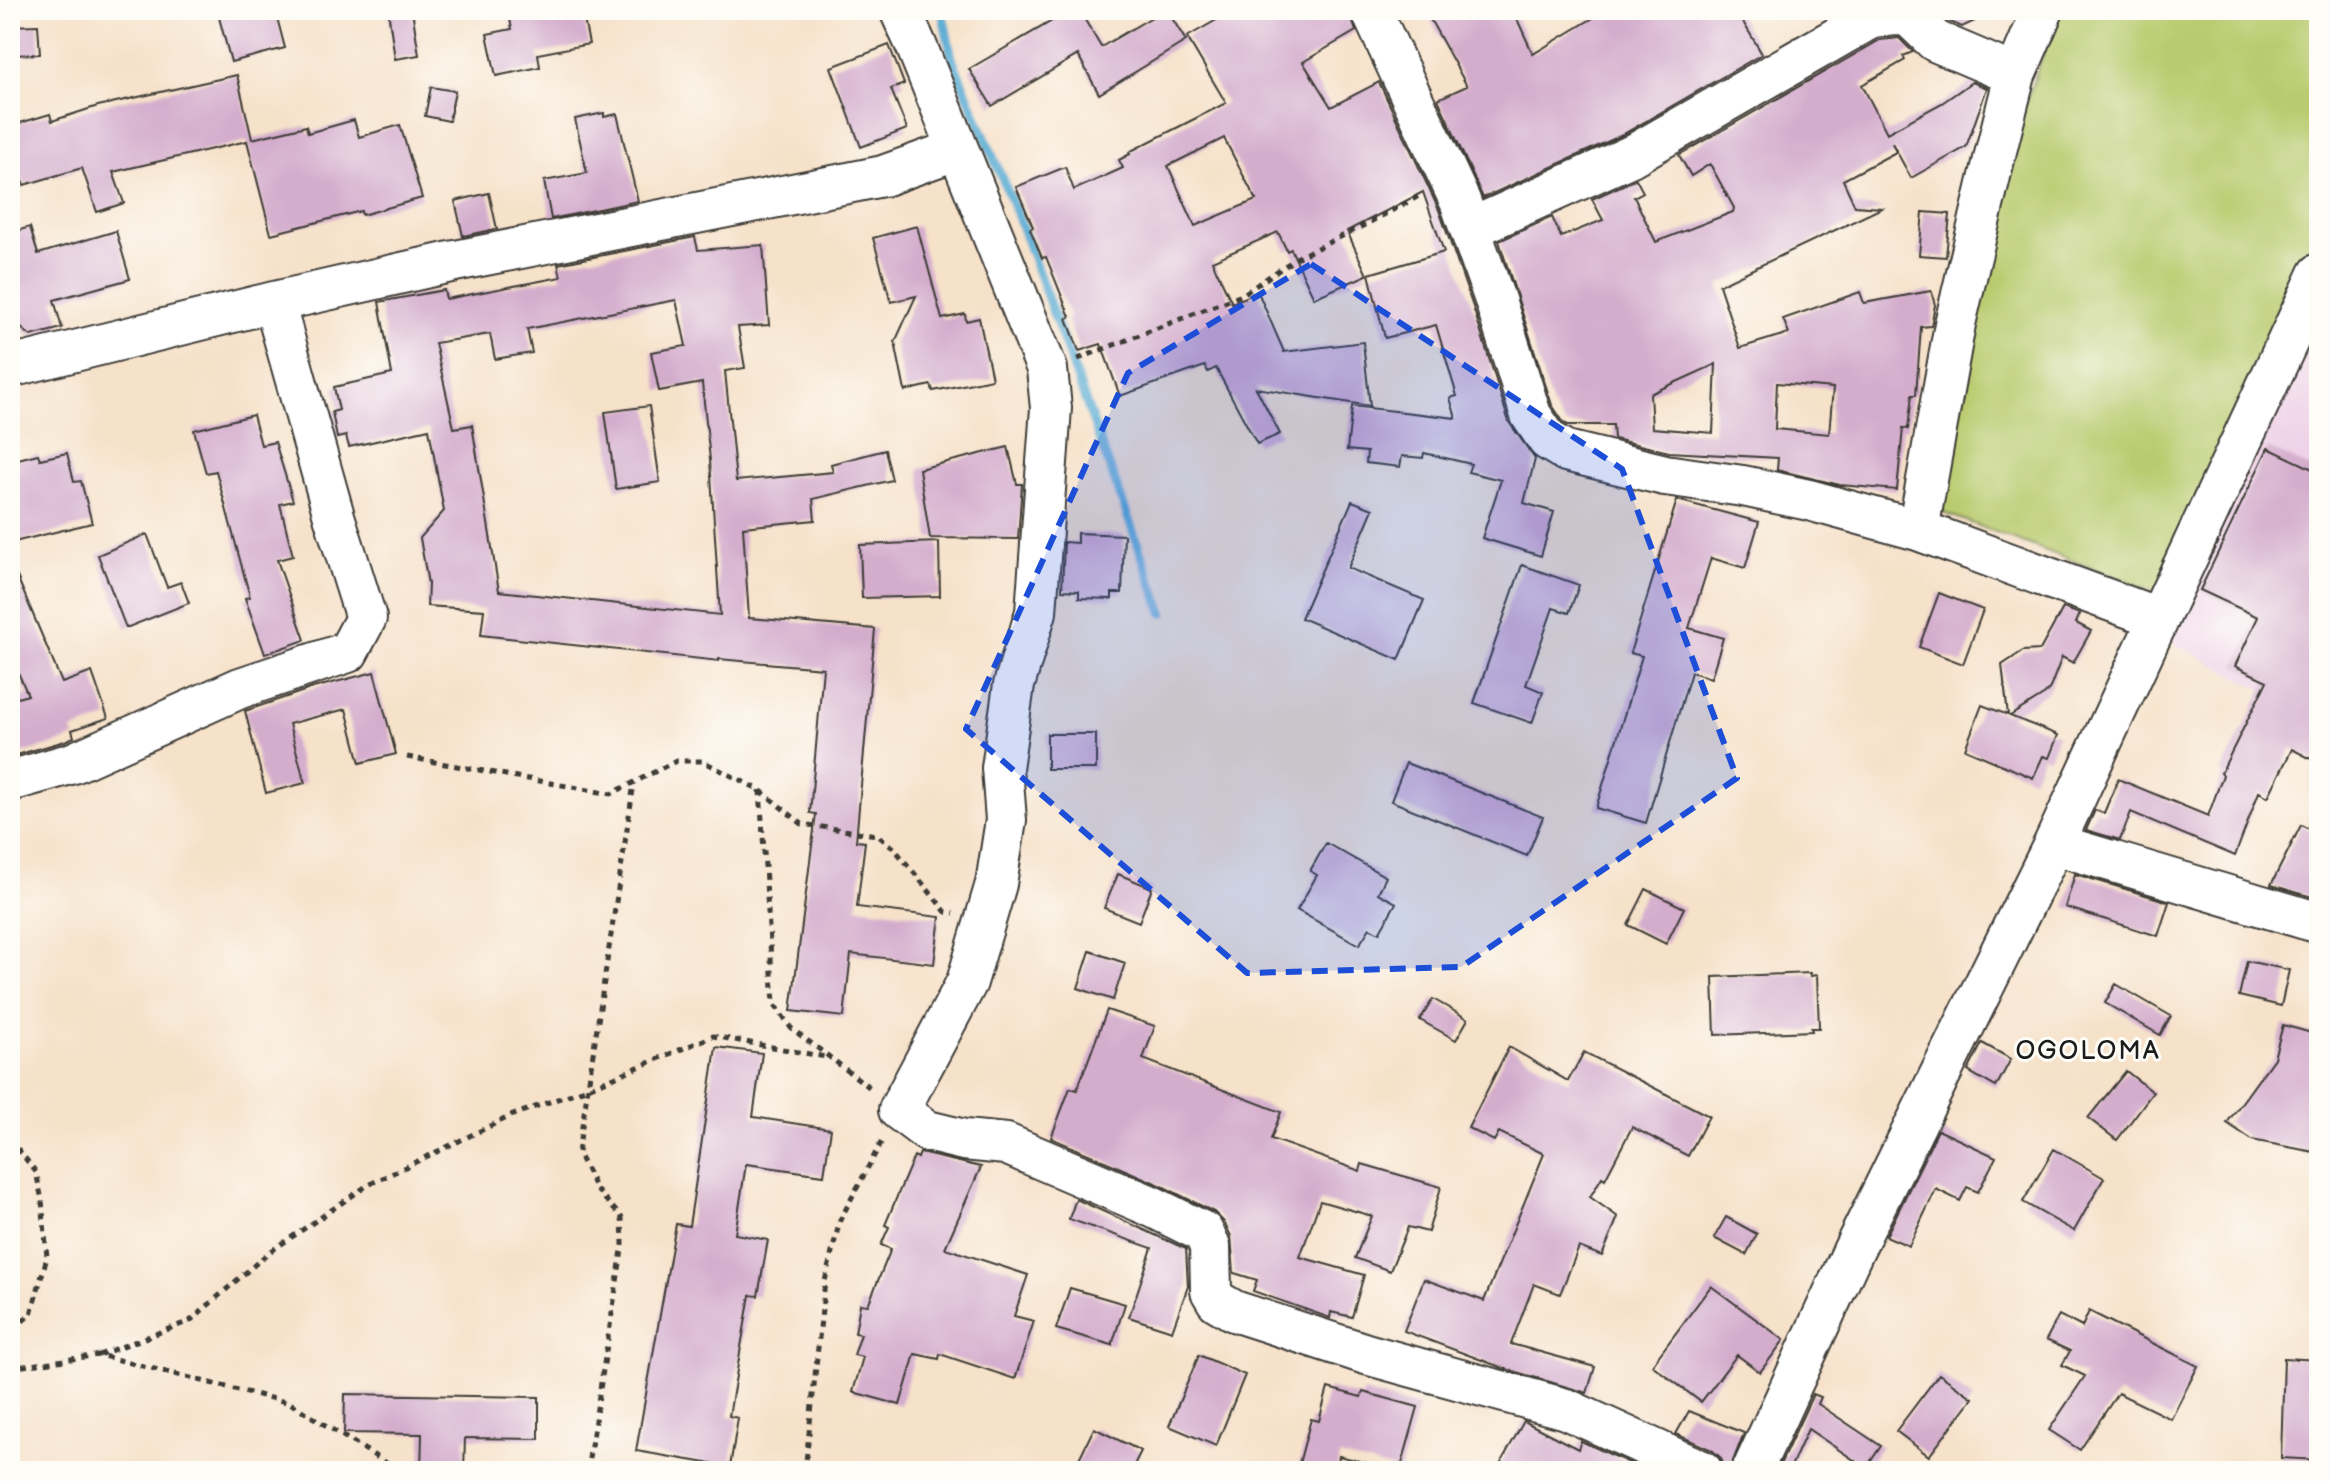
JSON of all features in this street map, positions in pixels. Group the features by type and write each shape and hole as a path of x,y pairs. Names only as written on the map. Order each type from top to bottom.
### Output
{"street":[{"path":"900,10 1047,369 1051,408 1036,612 1014,685 1002,768 1006,820 996,884 967,982 899,1110 927,1131 964,1140 1006,1144 1151,1206 1203,1232 1210,1246 1211,1291 1217,1301 1234,1311 1366,1354 1566,1409 1702,1471"},
{"path":"1918,530 1955,324 2015,75 2043,10"},
{"path":"1387,16 1470,229 1531,415 1548,440 1566,451 1665,475 1743,486 1809,500 1918,530 2158,618"},
{"path":"1470,229 1631,156 1873,17 1909,16 1935,41 2015,75"},
{"path":"10,367 455,261 883,176 958,149"},
{"path":"1752,1471 1854,1249 2054,844 2319,274"},
{"path":"10,781 73,763 240,688 348,652 366,618 274,302"},
{"path":"2054,844 2319,923"}],"path":[{"path":"1079,358 1242,295 1298,257 1451,180"},
{"path":"407,757 611,794 676,761 702,761 760,790 802,824 877,835 893,847 946,912 987,917"},
{"path":"587,1471 623,1244 622,1218 596,1189 578,1153 634,783"},
{"path":"760,790 774,1004 791,1028 899,1110 840,1220 825,1281 805,1471"},
{"path":"10,1368 99,1355 190,1321 267,1254 368,1185 513,1115 588,1088 713,1036 831,1058"},
{"path":"10,1139 36,1172 47,1257 31,1314 10,1332"},
{"path":"99,1355 290,1403 399,1471"}],"highlighted area":[{"path":"1311,264 1622,469 1737,778 1461,967 1247,973 966,729 1128,373"}],"shaded area":[{"path":"2319,302 2319,719 2167,640"}],"green space":[{"path":"2059,10 2319,10 2319,242 2157,592 1936,510 2006,159"}],"building":[{"path":"217,10 275,10 285,48 231,62"},
{"path":"388,10 412,10 419,55 395,59"},
{"path":"508,10 582,10 589,44 538,54 540,67 496,76 487,34 512,29"},
{"path":"1071,10 1079,10 1101,47 1164,10 1167,10 1186,41 1099,94 1078,55 992,106 969,69"},
{"path":"1234,10 1349,11 1356,31 1303,62 1331,107 1379,82 1439,210 1509,422 1535,459 1524,503 1554,512 1541,556 1482,538 1501,480 1468,472 1471,464 1424,453 1423,458 1402,456 1400,467 1366,463 1367,452 1347,450 1352,406 1456,418 1450,398 1457,396 1436,325 1385,338 1369,274 1444,252 1423,192 1347,231 1367,275 1314,298 1291,249 1287,251 1278,232 1212,261 1232,303 1258,292 1284,352 1363,342 1370,406 1256,388 1280,434 1257,444 1216,368 1208,372 1205,366 1120,396 1101,344 1079,351 1067,318 1070,317 1046,257 1042,258 1016,187 1065,167 1074,190 1123,168 1119,160 1129,152 1226,103 1187,37","holes":["1224,138 1256,200 1195,226 1168,166"]},
{"path":"1425,10 1513,10 1533,54 1593,18 1588,10 1736,10 1762,54 1620,136 1483,198 1438,99 1467,86"},
{"path":"1936,10 1998,10 1962,27 1948,21"},
{"path":"38,25 40,54 10,55 10,26"},
{"path":"1899,38 1913,52 1862,85 1887,133 1942,103 1972,82 1987,88 1966,147 1911,178 1892,143 1896,152 1843,180 1855,206 1882,208 1719,285 1740,348 1789,333 1783,319 1860,292 1864,303 1931,291 1935,305 1931,326 1921,327 1916,395 1912,395 1908,429 1903,428 1897,490 1840,485 1777,470 1778,458 1669,452 1614,439 1613,425 1564,423 1552,405 1499,241 1552,217 1561,237 1603,220 1592,199 1636,179 1643,192 1634,197 1656,242 1733,212 1734,208 1710,164 1691,176 1679,155 1880,40","holes":["1716,364 1713,433 1652,428 1650,394","1777,383 1833,388 1829,434 1775,429"]},
{"path":"889,45 904,84 891,89 907,129 861,147 831,67"},
{"path":"237,75 252,139 306,126 308,133 354,120 359,137 400,125 422,198 362,215 361,211 271,234 247,141 113,172 124,203 97,212 82,168 24,185 10,141 10,126 50,114 52,121 98,106"},
{"path":"431,87 455,91 449,121 425,116"},
{"path":"604,113 604,117 617,114 638,201 551,219 544,181 587,173 575,119"},
{"path":"489,193 497,229 463,236 455,201"},
{"path":"1923,212 1950,214 1946,257 1919,255"},
{"path":"917,226 942,319 965,314 966,321 979,318 992,379 933,391 931,385 905,391 895,342 916,296 891,302 873,238"},
{"path":"30,227 38,254 116,231 130,279 54,300 62,328 31,336 15,323 10,304 10,233"},
{"path":"695,237 698,250 763,245 769,325 738,327 745,368 725,371 736,481 833,472 831,464 885,450 892,480 813,499 815,520 743,527 749,618 875,629 856,841 865,842 857,907 940,917 934,964 851,954 844,1017 791,1011 816,814 810,813 823,668 719,661 481,635 484,610 427,606 428,584 420,538 444,511 429,429 349,447 346,436 337,438 332,412 339,410 334,387 392,374 379,302 444,290 446,299 561,277 558,264","holes":["676,300 686,346 651,352 659,391 702,383 720,615 499,591 472,425 454,428 435,343 490,334 495,359 532,353 527,329"]},
{"path":"649,406 660,482 616,489 605,412"},
{"path":"253,415 261,445 275,442 293,501 280,504 293,556 277,560 305,640 265,654 245,598 250,597 216,471 206,473 194,430"},
{"path":"1008,447 1017,484 1022,484 1018,539 930,538 919,469"},
{"path":"2268,448 2319,472 2319,763 2292,749 2268,797 2259,792 2235,856 2131,812 2120,840 2086,830 2095,810 2104,813 2118,779 2208,816 2223,775 2221,773 2267,681 2235,666 2258,617 2200,590"},
{"path":"67,453 74,482 81,481 92,523 10,543 10,461 38,454 40,459"},
{"path":"1677,500 1759,522 1745,568 1711,558 1689,628 1723,638 1711,678 1691,672 1646,823 1596,808 1642,656 1630,653"},
{"path":"1352,501 1373,509 1348,568 1424,600 1399,660 1301,618"},
{"path":"1077,533 1124,535 1122,593 1112,593 1112,599 1079,598 1079,591 1062,590 1064,542 1077,543"},
{"path":"147,534 167,587 181,582 189,603 126,628 98,555"},
{"path":"939,542 940,596 862,598 860,545"},
{"path":"10,560 62,683 92,672 108,718 72,730 74,737 65,741 10,757 10,700 28,695 10,654"},
{"path":"1522,565 1579,585 1569,613 1553,608 1526,685 1543,692 1532,723 1474,703"},
{"path":"1939,593 1983,610 1963,664 1919,647"},
{"path":"2063,608 2080,614 2076,623 2091,631 2073,663 2062,657 2045,694 2010,716 2058,735 2049,758 2043,756 2033,778 1965,749 1982,705 2008,715 2002,665 2023,651 2040,650"},
{"path":"374,672 396,754 360,763 346,709 289,724 305,783 266,793 245,711"},
{"path":"1047,734 1096,734 1096,769 1047,769"},
{"path":"1406,763 1543,817 1527,856 1391,801"},
{"path":"2301,825 2319,834 2319,899 2271,885"},
{"path":"1326,843 1386,877 1378,893 1396,903 1379,933 1370,928 1359,945 1297,910 1317,875 1310,871"},
{"path":"1118,874 1152,888 1139,922 1104,908"},
{"path":"2075,874 2169,902 2158,936 2065,907"},
{"path":"1646,889 1684,908 1666,944 1628,925"},
{"path":"1090,951 1125,963 1113,1000 1078,988"},
{"path":"2247,961 2289,970 2281,1006 2239,996"},
{"path":"1810,973 1810,976 1817,975 1819,1028 1811,1028 1812,1031 1715,1035 1713,977"},
{"path":"2116,984 2171,1016 2160,1035 2105,1003"},
{"path":"1433,999 1468,1019 1456,1040 1420,1020"},
{"path":"1107,1010 1155,1026 1143,1059 1281,1112 1271,1139 1360,1171 1362,1164 1441,1187 1428,1232 1408,1227 1390,1271 1355,1258 1372,1216 1320,1201 1300,1257 1364,1275 1352,1317 1331,1312 1330,1318 1253,1291 1257,1280 1234,1273 1231,1236 1214,1212 1051,1138 1070,1088 1077,1090"},
{"path":"2283,1025 2319,1035 2319,1153 2252,1140 2227,1123 2274,1058"},
{"path":"1982,1043 2011,1059 1996,1087 1968,1071"},
{"path":"716,1047 762,1053 753,1117 831,1129 824,1175 746,1164 735,1234 768,1240 758,1296 750,1295 729,1416 738,1418 730,1467 636,1451 676,1224 689,1226"},
{"path":"1509,1047 1568,1081 1584,1052 1709,1116 1688,1156 1632,1127 1605,1179 1602,1177 1590,1197 1618,1217 1602,1256 1579,1247 1560,1294 1534,1284 1511,1344 1595,1367 1587,1393 1503,1368 1404,1331 1424,1279 1484,1301 1544,1154 1499,1132 1494,1141 1468,1128"},
{"path":"2126,1071 2153,1092 2117,1140 2088,1118"},
{"path":"1938,1130 1996,1157 1978,1192 1967,1187 1960,1201 1936,1189 1909,1246 1886,1236"},
{"path":"2054,1149 2104,1178 2074,1231 2023,1202"},
{"path":"920,1153 981,1167 945,1248 1028,1275 1014,1316 1034,1321 1015,1379 940,1354 939,1359 915,1354 900,1405 853,1392 863,1357 854,1355 861,1334 855,1333 860,1304 868,1305 891,1249 881,1245 889,1227 885,1225 914,1156 918,1158"},
{"path":"1076,1199 1186,1249 1188,1286 1172,1331 1129,1317 1152,1248 1069,1219"},
{"path":"1726,1217 1757,1234 1746,1255 1714,1238"},
{"path":"1711,1286 1784,1340 1760,1372 1737,1355 1701,1402 1652,1365"},
{"path":"1070,1288 1125,1304 1112,1345 1056,1329"},
{"path":"2089,1311 2198,1366 2171,1419 2118,1393 2080,1450 2049,1430 2085,1376 2062,1365 2070,1351 2046,1340 2059,1315 2082,1327"},
{"path":"1199,1355 1245,1375 1216,1446 1169,1426"},
{"path":"2284,1358 2319,1360 2319,1460 2281,1458"},
{"path":"1939,1374 1973,1398 1929,1456 1896,1431"},
{"path":"1328,1388 1361,1397 1363,1392 1418,1407 1400,1471 1339,1456 1337,1471 1297,1471 1311,1419 1319,1421"},
{"path":"345,1394 539,1397 539,1439 465,1438 464,1471 421,1471 422,1434 344,1433"},
{"path":"1813,1394 1821,1397 1818,1404 1881,1446 1866,1468 1808,1429 1789,1471 1777,1471"},
{"path":"1689,1411 1744,1433 1729,1471 1725,1471 1721,1458 1712,1450 1676,1434"},
{"path":"1524,1421 1578,1449 1581,1441 1647,1471 1496,1471"},
{"path":"1094,1428 1141,1451 1131,1471 1073,1471"}],"waterway":[{"path":"942,10 952,58 1017,214 1163,613"}],"district":[{"name":"OGOLOMA","path":"2088,1051"}]}
